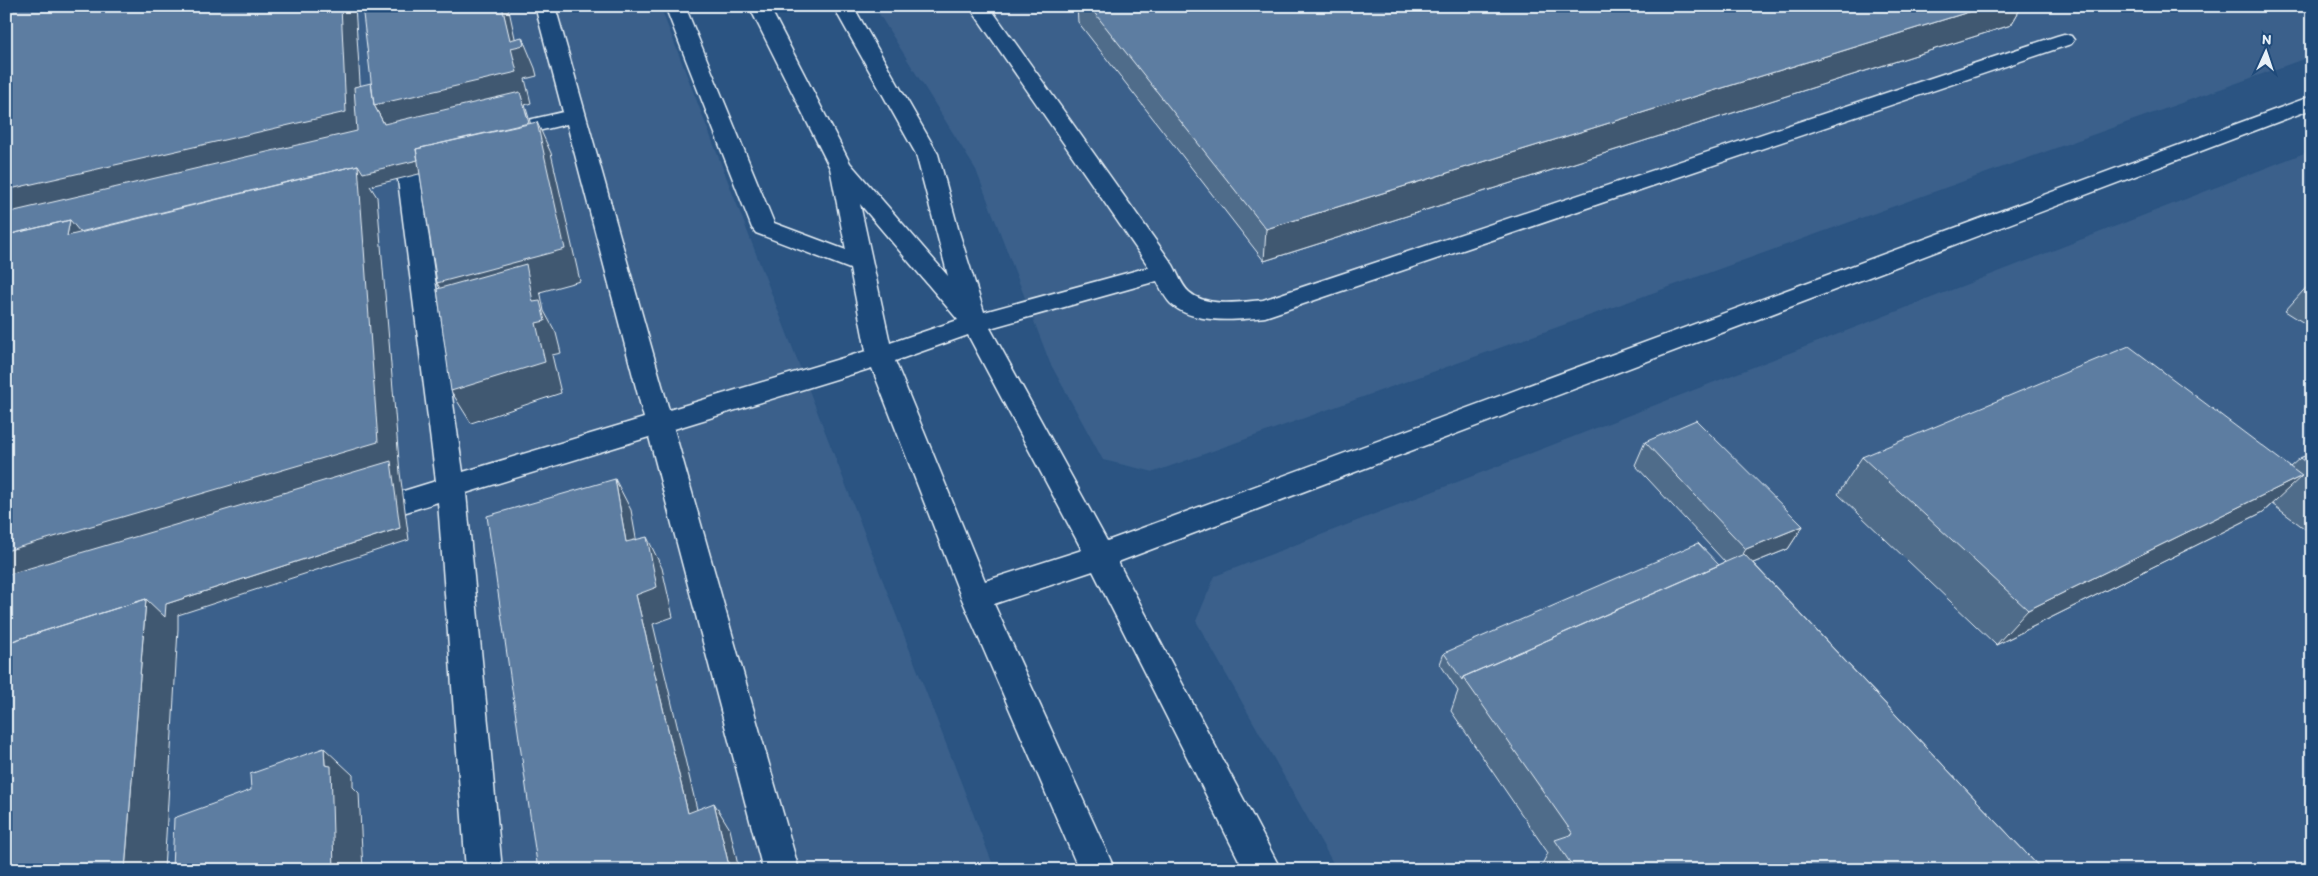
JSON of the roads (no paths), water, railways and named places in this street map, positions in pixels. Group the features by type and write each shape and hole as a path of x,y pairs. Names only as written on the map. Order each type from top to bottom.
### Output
{"street":[{"path":"545,6 780,870"},
{"path":"675,6 764,228 862,265"},
{"path":"759,6 840,166 976,323"},
{"path":"843,6 927,154 947,232 976,323 1100,556 1263,870"},
{"path":"978,6 1164,271 1181,299 1203,308 1239,312 1265,308 2064,40"},
{"path":"976,597 1100,556 2312,102"},
{"path":"481,138 575,116"},
{"path":"406,156 451,487 484,870"},
{"path":"840,166 880,356 976,597 1097,870"},
{"path":"347,520 880,356 976,323 1164,271"}]}
